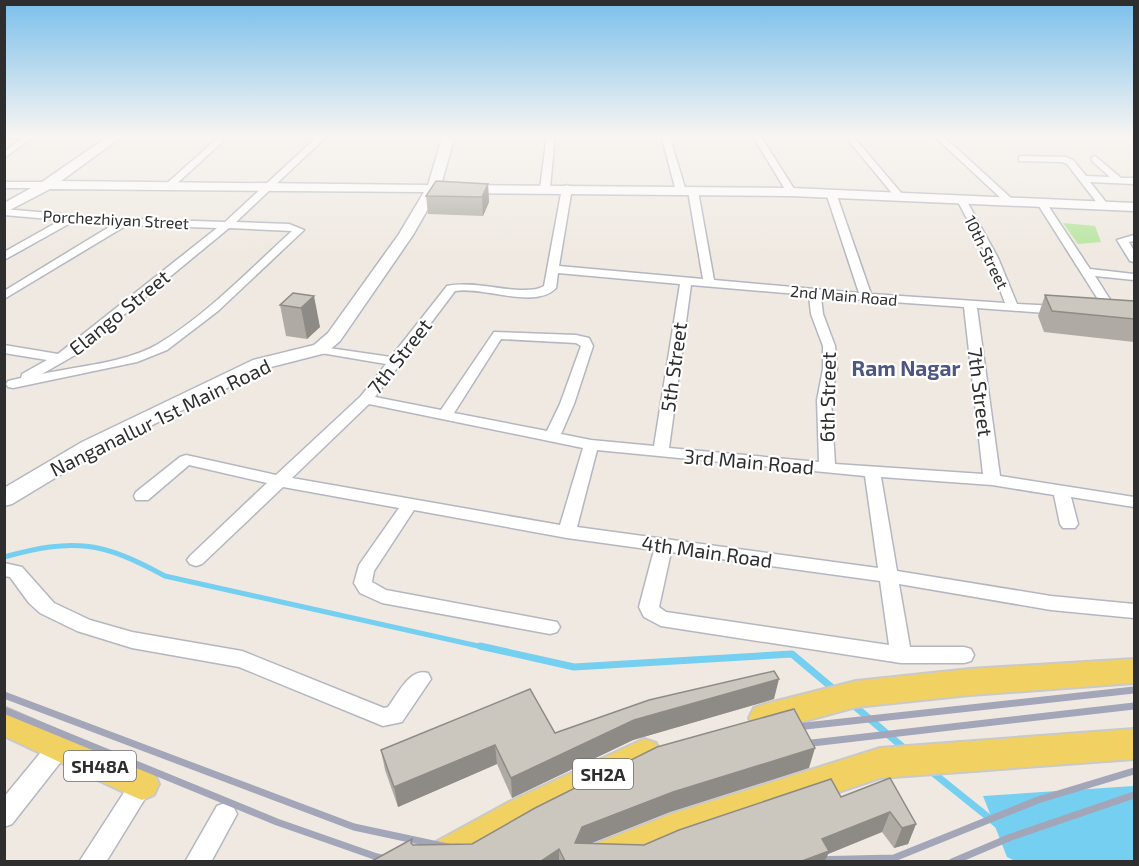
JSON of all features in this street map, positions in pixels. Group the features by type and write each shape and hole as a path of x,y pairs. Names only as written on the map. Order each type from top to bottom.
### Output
{"main road":[{"path":"736,726 856,694 970,682 1134,671"},
{"name":"SH48A","path":"4,721 142,784"},
{"path":"596,861 671,831 880,763 1134,744"},
{"name":"SH2A","path":"436,861 522,814 646,753 669,746"}],"street":[{"path":"4,210 61,175"},
{"path":"169,186 181,175"},
{"name":"Elango Street","path":"9,387 70,352 227,225 283,175"},
{"name":"Nanganallur 1st Main Road","path":"4,499 90,447 260,364 320,348 334,337 385,266 434,187 437,175"},
{"path":"545,188 546,175"},
{"path":"681,175 687,191 709,282"},
{"path":"781,175 791,192"},
{"path":"882,175 899,196"},
{"path":"981,175 1008,200"},
{"path":"1082,175 1104,206"},
{"path":"1113,175 1119,181"},
{"path":"1085,179 1134,182"},
{"path":"4,184 791,192 1134,207"},
{"name":"7th Street","path":"196,561 366,399 451,288 473,285 541,293 550,288 567,188"},
{"path":"831,193 866,297"},
{"name":"10th Street","path":"960,198 993,258 1012,306"},
{"path":"1042,203 1113,315"},
{"name":"Porchezhiyan Street","path":"4,210 72,218 299,230 214,308 162,347 132,359 9,387"},
{"path":"4,257 72,218"},
{"path":"4,296 126,221"},
{"path":"1134,238 1122,240 1134,260"},
{"name":"2nd Main Road","path":"554,269 815,293 1068,311"},
{"path":"1086,272 1134,278"},
{"name":"5th Street","path":"661,453 686,280"},
{"name":"6th Street","path":"815,293 817,314 829,346 830,369 824,400 827,468"},
{"name":"7th Street","path":"970,304 992,480"},
{"path":"445,415 498,335 584,341 587,346 552,437"},
{"path":"320,348 396,362"},
{"path":"4,349 60,358"},
{"name":"3rd Main Road","path":"366,399 591,445 872,472 992,480 1134,502"},
{"path":"567,532 591,445"},
{"name":"4th Main Road","path":"142,496 186,460 280,481 567,532 888,576 1051,603 1134,611"},
{"path":"872,472 901,655"},
{"path":"1061,491 1069,524"},
{"path":"410,504 365,570 363,583 367,588 382,596 550,627"},
{"path":"664,545 648,608 661,619 901,655 964,656"},
{"path":"4,569 16,572 36,598 47,608 84,626 132,640 242,659 383,717 394,716 421,679"},
{"path":"4,816 59,747"},
{"path":"91,861 142,784"},
{"path":"197,861 225,814"}],"green space":[{"path":"1063,223 1095,226 1101,242 1078,244"}],"water":[{"path":"1134,786 1134,861 1017,862 1007,857 983,796"}],"building":[{"path":"436,181 488,184 482,197 426,196"},
{"path":"293,293 314,296 301,308 280,305"},
{"path":"1045,295 1134,301 1134,319 1052,311"},
{"path":"774,671 779,679 634,720 511,778 495,745 394,787 381,750 530,689 555,733 649,700"},
{"path":"794,709 815,748 673,792 582,827 575,843 644,845 679,830 831,779 841,797 890,778 916,824 902,828 890,812 822,839 829,851 802,861 565,861 559,849 541,861 372,861 412,839 413,845 472,844 535,808 657,747"}],"waterway":[{"path":"4,557 50,547 87,546 123,556 165,576 487,648"},
{"path":"480,646 574,667 792,654 836,691"},
{"path":"852,704 905,749"},
{"path":"932,772 998,825"}],"railway":[{"path":"787,728 1134,690"},
{"path":"4,695 354,827 452,848"},
{"path":"795,748 812,743 1134,706"},
{"path":"4,710 277,822 377,857 398,862"},
{"path":"809,860 894,858 1038,800 1134,771"},
{"path":"952,862 1011,837 1134,795"}],"district":[{"name":"Ram Nagar","path":"906,367"}]}
